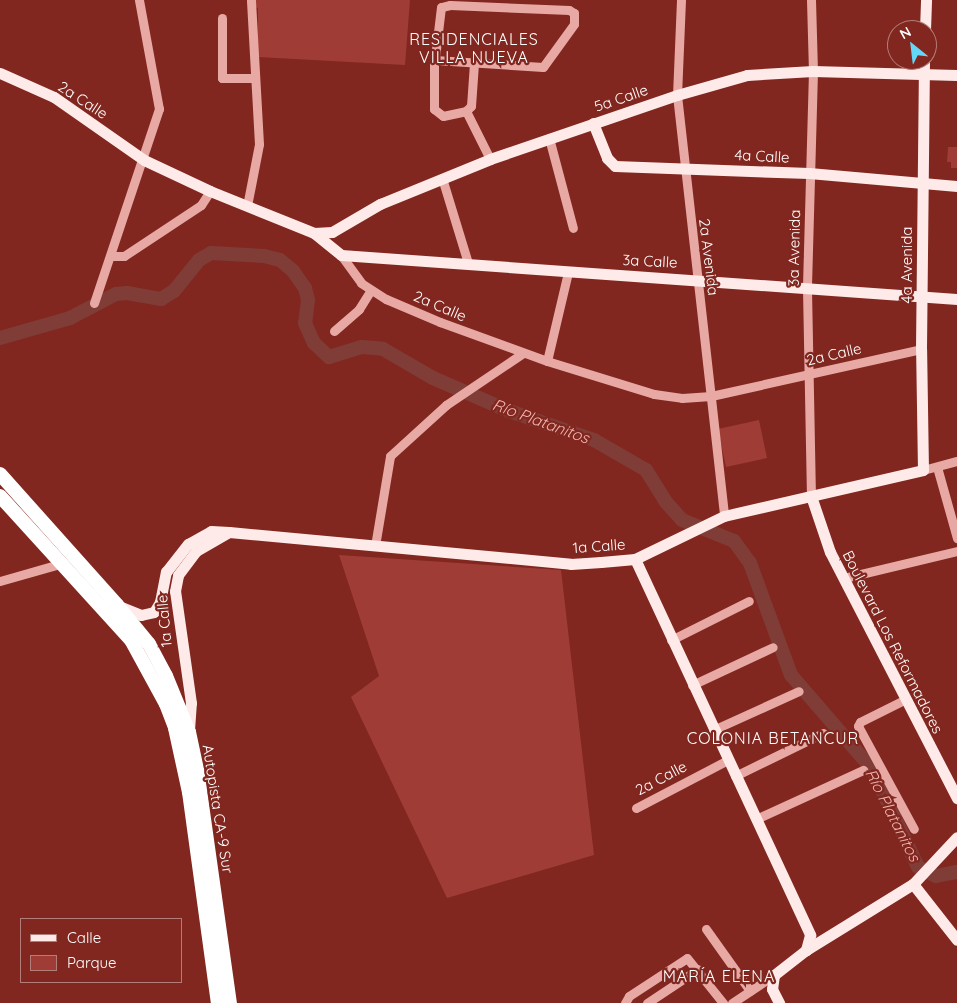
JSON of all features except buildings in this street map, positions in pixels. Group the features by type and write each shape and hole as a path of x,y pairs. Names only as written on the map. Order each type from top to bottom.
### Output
{"highway":[{"name":"Autopista CA-9 Sur","path":"0,474 118,605 149,644 188,732 201,790 230,1003"},
{"name":"Autopista CA-9 Sur","path":"0,496 63,563 131,640 150,672 175,728 192,808 218,1003"}],"main road":[{"path":"925,20 926,0"},
{"name":"4a Avenida","path":"923,470 921,349 924,70"},
{"name":"5a Calle","path":"314,233 332,232 380,204 442,178 549,138 677,95 747,75 813,71 957,75"},
{"name":"2a Calle","path":"0,73 54,98 144,160 210,191 314,233 337,251"},
{"name":"4a Calle","path":"593,123 607,158 613,165 809,173 957,186"},
{"path":"332,232 337,251"},
{"name":"3a Calle","path":"337,251 407,262 468,263 568,272 698,278 807,289 957,299"},
{"name":"1a Calle","path":"118,605 141,615 154,612 160,602 166,572 188,544 211,531 571,564 635,559 680,540 724,516 923,470"},
{"name":"Boulevard Los Reformadores","path":"811,496 830,552 957,798"},
{"name":"1a Calle","path":"188,732 191,704 175,591 178,575 196,551 229,532"},
{"path":"635,559 671,640 810,935 806,950"},
{"path":"778,1003 772,989 774,975 806,950 914,882 957,837"},
{"path":"914,882 957,940"},
{"path":"810,935 823,940"}],"street":[{"path":"94,303 144,160 159,109 139,0"},
{"path":"247,206 259,144 251,0"},
{"name":"2a Avenida","path":"680,0 677,95 683,167 698,278 724,516"},
{"name":"3a Avenida","path":"811,0 813,71 807,289 807,376 811,496"},
{"path":"435,64 474,62 540,67 548,63 574,24 574,13 569,10 446,4 441,7 435,64 436,111 443,116 466,111 471,106 474,62"},
{"path":"222,18 222,78 254,78"},
{"path":"466,111 490,160"},
{"path":"549,138 573,228"},
{"path":"442,178 468,263"},
{"path":"111,256 124,256 201,205 210,191"},
{"name":"2a Calle","path":"337,251 356,279 372,290 440,322 547,362 654,394 682,398 710,396 807,376 921,349"},
{"path":"547,362 568,272"},
{"path":"334,331 359,309 372,290"},
{"path":"375,546 390,456 458,397 486,380 523,353"},
{"name":"1a Calle","path":"923,470 957,461"},
{"path":"937,467 957,538"},
{"path":"844,578 957,551"},
{"path":"0,581 63,563"},
{"path":"671,640 749,601"},
{"path":"692,685 773,647"},
{"path":"713,730 799,691"},
{"path":"906,699 860,722 858,726 914,829"},
{"path":"735,776 823,734"},
{"name":"2a Calle","path":"636,808 728,760"},
{"path":"756,819 863,770"},
{"path":"706,929 750,991"},
{"path":"625,1003 629,996 684,959 691,960 723,1003"},
{"path":"647,1003 698,969"},
{"path":"737,1002 774,975"}],"green space":[{"path":"254,0 410,0 405,65 258,57 258,8 255,7"},
{"path":"948,147 957,147 957,168 951,168 951,162 947,162"},
{"path":"759,420 767,458 726,467 718,429"},
{"path":"339,555 561,570 594,855 447,898 351,697 379,676"}],"waterway":[{"name":"Río Platanitos","path":"0,338 70,318 116,294 127,293 161,299 174,291 199,260 211,253 264,256 280,260 293,271 305,288 308,300 305,323 314,343 329,357 362,347 383,349 433,378 509,411 594,440 646,470 665,501 682,520 734,541 750,563 791,675 872,769 918,867 936,876 957,872"}],"district":[{"name":"RESIDENCIALES VILLA NUEVA","path":"474,48"},
{"name":"COLONIA BETANCUR","path":"773,738"},
{"name":"MARÍA ELENA","path":"719,976"}]}
